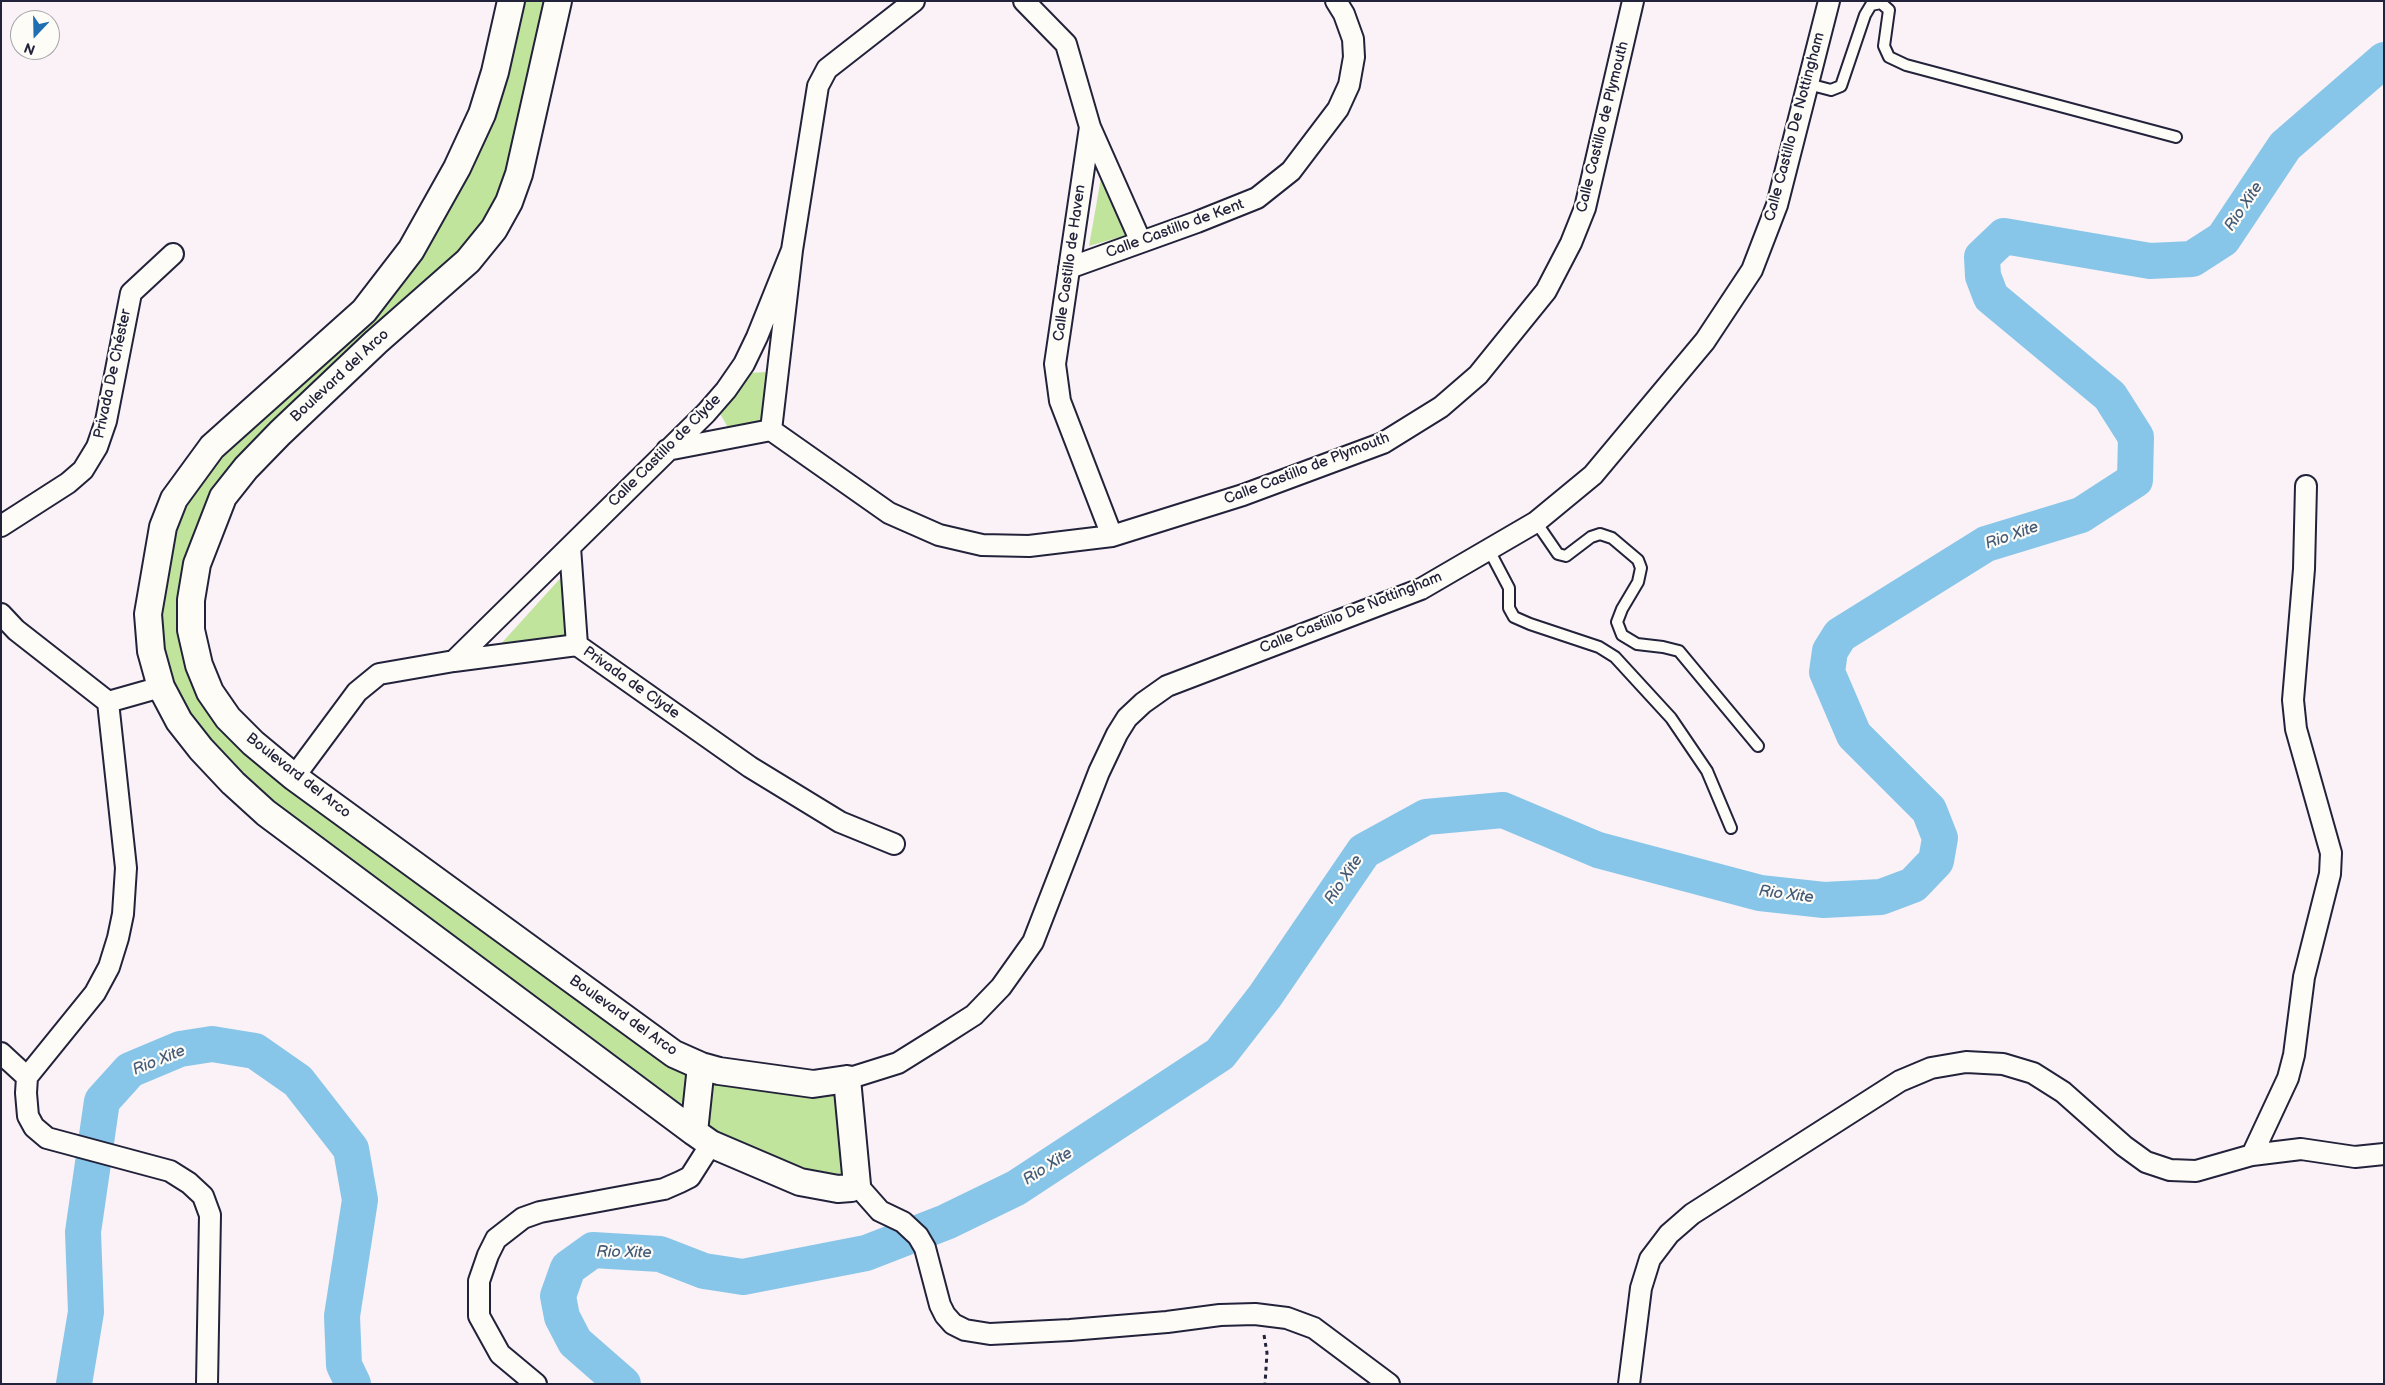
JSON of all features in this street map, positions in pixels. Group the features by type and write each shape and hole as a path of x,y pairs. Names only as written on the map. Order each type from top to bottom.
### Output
{"street":[{"name":"Boulevard del Arco","path":"512,1 495,72 482,114 437,206 411,250 364,311 212,447 191,472 174,499 163,527 148,614 151,651 161,687 178,722 233,783 266,813 702,1138"},
{"name":"Boulevard del Arco","path":"558,1 519,174 509,202 494,229 468,261 325,389 246,468 223,497 196,564 191,600 191,630 199,665 210,692 228,718 253,743 294,777 674,1054 701,1066 719,1071 814,1084 847,1079"},
{"name":"Calle Castillo de Clyde","path":"454,661 706,413 726,390 744,364 771,305 792,250 818,86 827,69 914,1"},
{"name":"Calle Castillo de Haven","path":"1024,1 1066,44 1090,127 1056,364 1060,401 1112,536"},
{"name":"Calle Castillo de Kent","path":"1069,268 1198,222 1256,198 1291,171 1338,109 1349,85 1354,57 1353,39 1344,14 1336,1"},
{"name":"Calle Castillo de Plymouth","path":"771,430 890,513 939,535 982,545 1029,546 1112,536 1243,495 1383,443 1440,407 1478,375 1546,291 1571,243 1585,208 1633,1"},
{"name":"Calle Castillo De Nottingham","path":"847,1079 898,1063 974,1016 1001,987 1033,942 1098,772 1117,734 1128,718 1143,703 1167,686 1421,589 1536,522 1593,475 1706,341 1752,270 1777,206 1829,1"},
{"path":"1090,127 1141,242"},
{"path":"667,450 771,430 792,250"},
{"name":"Privada De Chéster","path":"1,526 68,483 83,470 97,447 106,421 131,293 173,254"},
{"path":"2252,1155 2288,1078 2294,1055 2304,977 2330,874 2331,853 2296,729 2292,700 2304,569 2306,486"},
{"name":"Privada de Clyde","path":"570,546 577,645"},
{"path":"1,614 16,630 108,702 126,868 126,890 121,922 109,967 95,993 27,1077 28,1116 34,1127 47,1138 170,1171 189,1183 203,1196 210,1215 207,1384"},
{"name":"Privada de Clyde","path":"294,777 357,692 369,680 379,674 454,661 577,645 750,767 840,822 894,844"},
{"path":"108,702 161,687"},
{"path":"1,1053 27,1077"},
{"path":"1629,1384 1641,1288 1650,1259 1669,1234 1692,1214 1900,1081 1931,1068 1966,1062 2003,1064 2033,1073 2064,1092 2124,1146 2146,1162 2170,1170 2196,1171 2252,1155 2301,1149 2355,1157 2384,1154"},
{"path":"536,1384 500,1354 479,1316 479,1281 496,1239 523,1218 540,1212 664,1189 690,1177 702,1138 701,1066"},
{"path":"847,1079 856,1186 880,1211 903,1222 918,1236 928,1259 933,1287 945,1315 953,1324 977,1333 1070,1330 1167,1322 1220,1315 1255,1314 1287,1318 1314,1328 1389,1384"},
{"path":"702,1138 800,1182 838,1189 856,1186"}],"lane":[{"path":"1808,84 1831,90 1841,86 1865,15 1871,5 1881,4 1888,10 1884,46 1889,57 1906,66 2176,137"},
{"path":"1536,522 1558,554 1566,556 1590,538 1600,534 1612,538 1638,560 1641,568 1638,582 1622,609 1617,622 1622,634 1636,644 1679,651 1758,746"},
{"path":"1488,550 1509,588 1509,608 1514,617 1599,647 1616,656 1671,718 1707,770 1731,828"}],"path":[{"path":"1255,1314 1264,1335 1267,1353 1265,1384"}],"green space":[{"path":"511,1 558,1 509,202 246,468 191,600 228,718 674,1054 847,1079 857,1185 751,1163 233,783 151,651 174,499 364,311 482,114"},
{"path":"1102,172 1131,234 1089,246"},
{"path":"767,372 773,378 768,422 730,431 719,412 748,373"},
{"path":"566,572 568,637 499,646"}],"waterway":[{"name":"Rio Xite","path":"623,1384 575,1342 562,1317 558,1296 568,1268 593,1250 660,1254 704,1271 743,1277 866,1253 946,1222 1016,1188 1220,1054 1265,996 1364,851 1426,817 1503,810 1598,850 1760,893 1824,900 1881,897 1913,885 1936,861 1940,838 1929,810 1854,735 1827,672 1830,651 1840,635 1986,544 2081,515 2135,480 2136,437 2110,396 1991,297 1983,276 1982,257 2004,236 2150,261 2192,259 2223,239 2285,146 2384,60"},
{"name":"Rio Xite","path":"74,1384 86,1312 83,1232 102,1101 130,1070 180,1049 212,1044 255,1051 298,1081 351,1149 360,1200 342,1316 344,1365 353,1384"}]}
